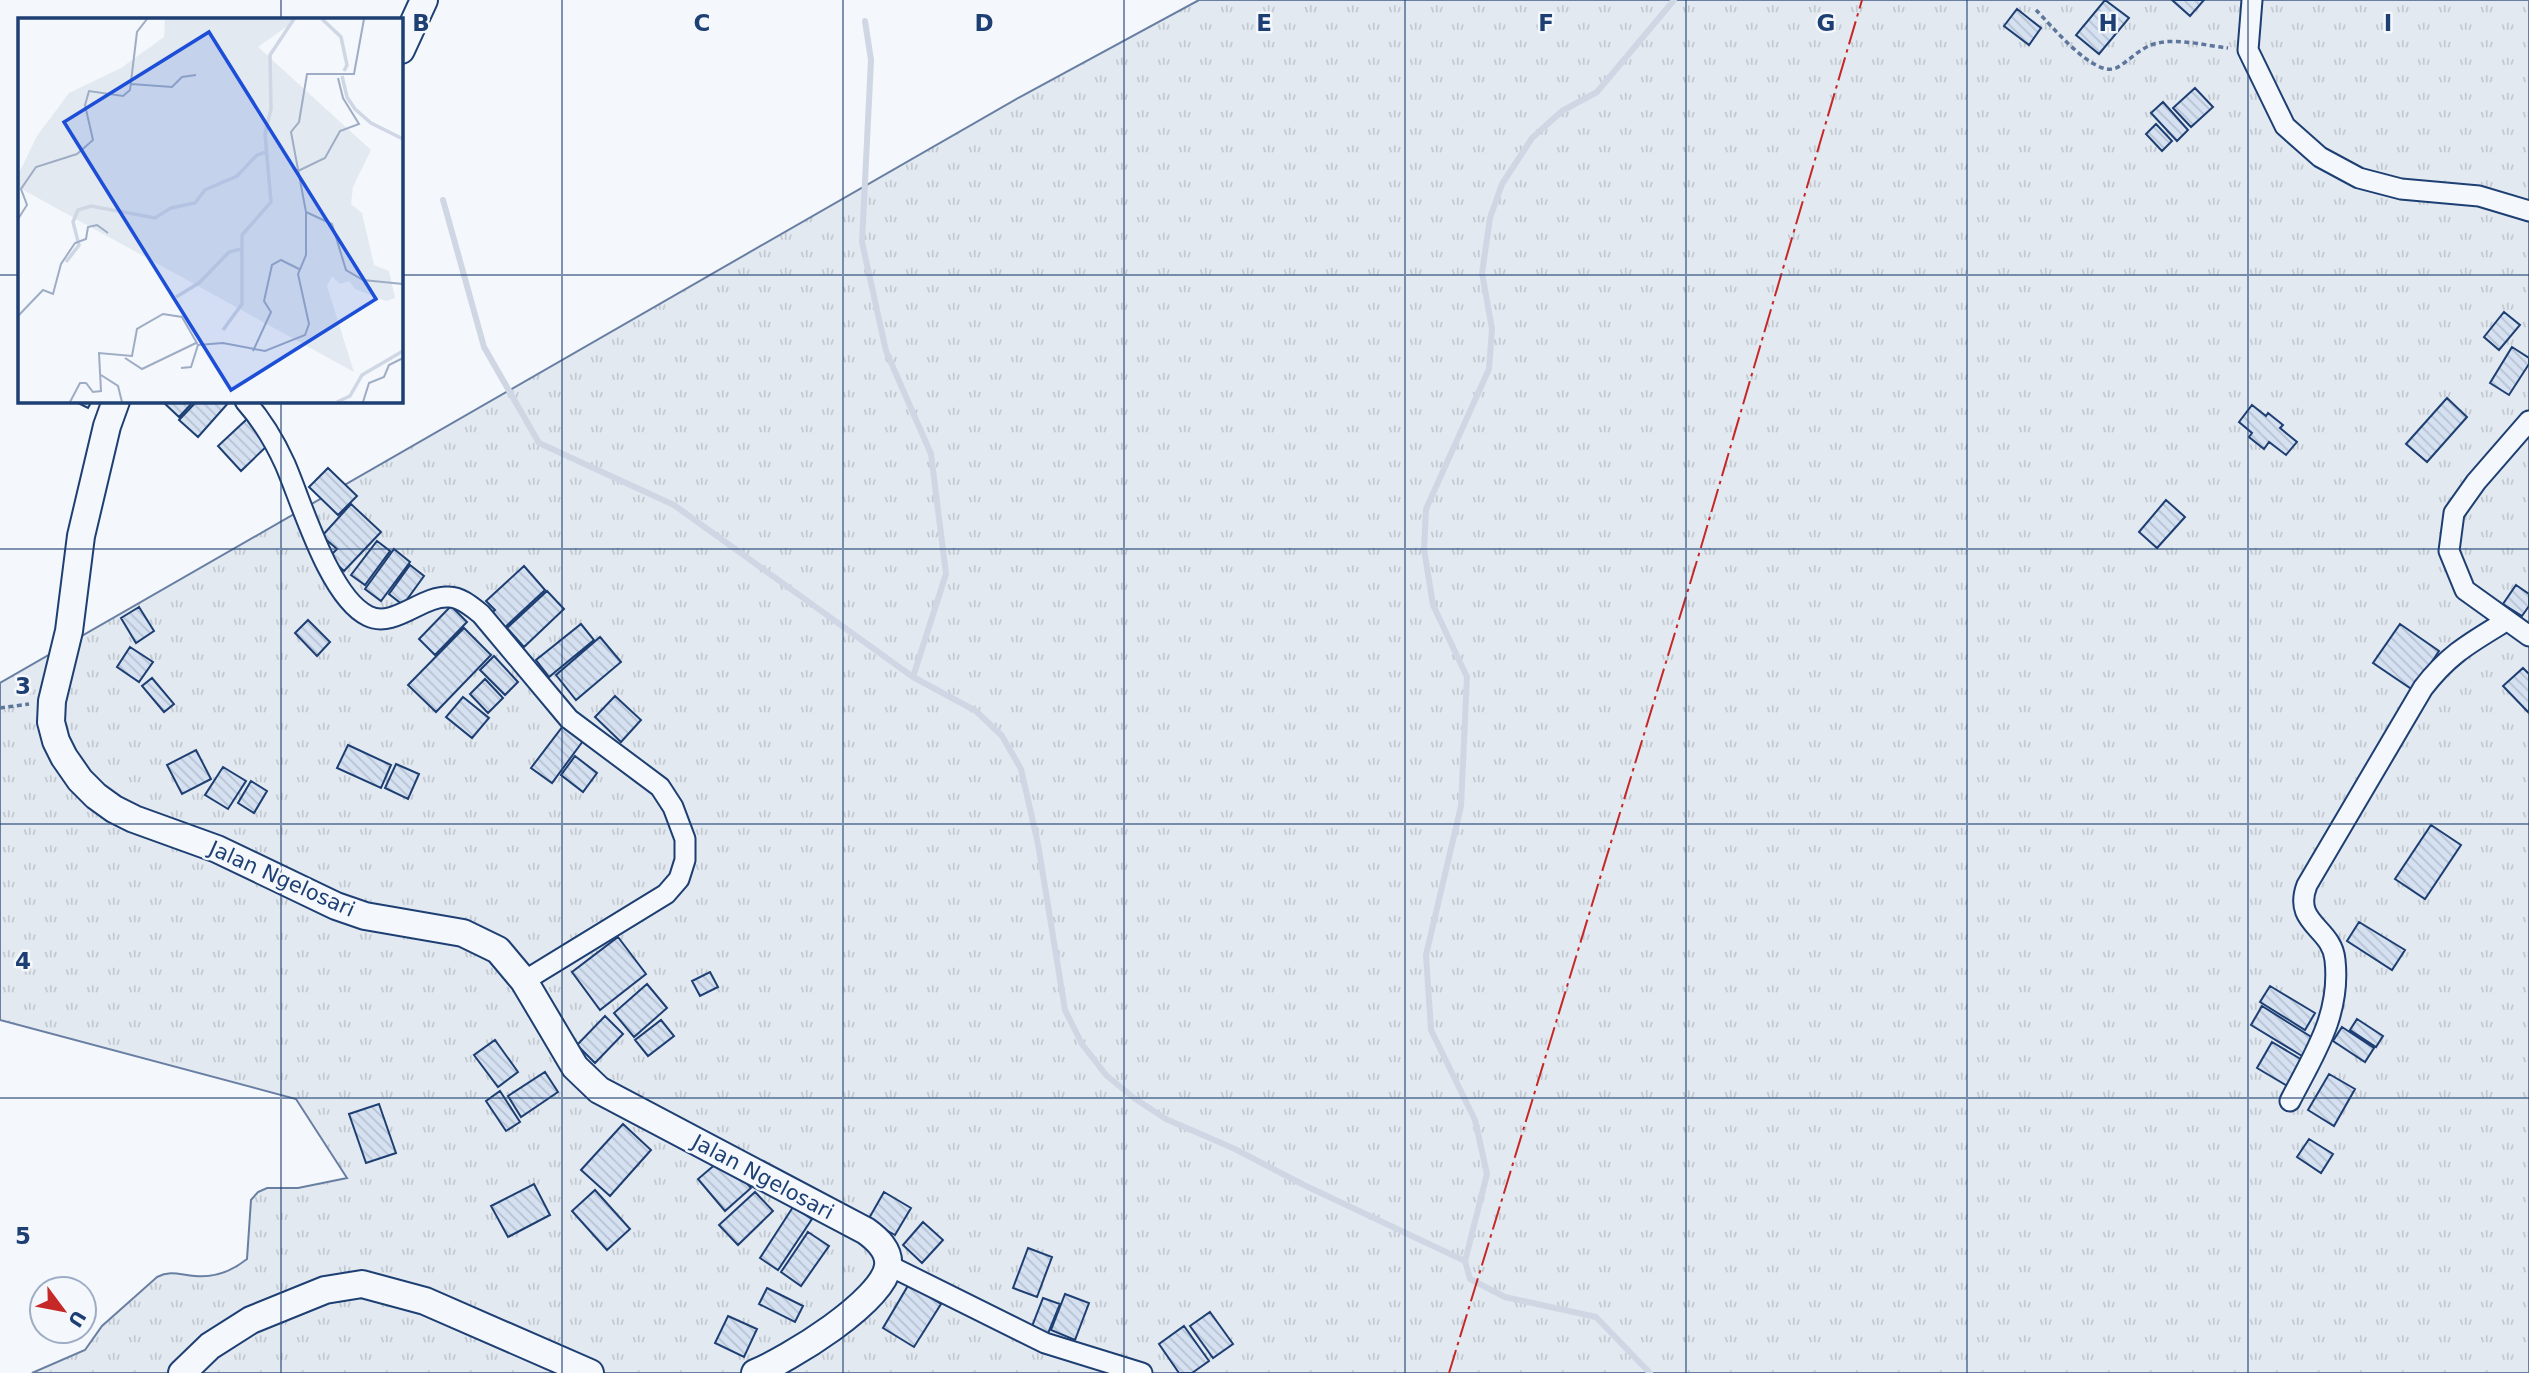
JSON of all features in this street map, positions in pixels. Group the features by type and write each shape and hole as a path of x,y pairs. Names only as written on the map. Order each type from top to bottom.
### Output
{"street":[{"path":"402,48 424,0"},
{"path":"2252,0 2248,50 2285,125 2320,158 2360,178 2401,189 2479,196 2529,211"},
{"name":"Jalan Ngelosari","path":"116,402 107,426 81,536 69,631 52,701 51,722 56,741 80,780 114,809 217,849 336,906 365,916 463,933 498,950 524,981 575,1067 599,1090 866,1231 879,1241 886,1252 888,1265"},
{"path":"247,402 284,461 330,574 348,598 367,616 381,619 433,599 449,597 466,602 481,614 569,719 660,787 673,807 685,839 685,860 679,879 666,894 524,981"},
{"path":"2529,421 2476,482 2454,513 2449,551 2465,590 2529,636"},
{"path":"2290,1101 2324,1036 2332,1016 2334,996 2335,959 2332,948 2303,909 2302,898 2307,885 2423,688 2441,665 2506,621"},
{"path":"755,1373 807,1344 849,1315 869,1298 883,1280 888,1265 1045,1343 1142,1373"},
{"path":"183,1373 210,1346 251,1320 325,1290 362,1284 425,1301 590,1373"}],"path":[{"path":"2036,10 2090,64 2107,71 2147,46 2168,41 2248,50"},
{"path":"0,708 52,701"}],"green space":[{"path":"1199,0 2529,0 2529,1373 32,1373 85,1350 89,1345 98,1345 98,1332 102,1326 157,1277 171,1273 216,1275 247,1259 251,1200 258,1192 267,1188 298,1188 347,1178 296,1099 0,1020 0,683 1018,98"}],"building":[{"path":"2105,0 2129,18 2099,54 2076,35"},
{"path":"2172,0 2204,0 2190,16"},
{"path":"2017,9 2041,28 2029,45 2004,26"},
{"path":"2195,88 2213,107 2191,127 2173,108"},
{"path":"2163,102 2188,130 2177,141 2151,113"},
{"path":"2156,124 2172,141 2162,151 2146,134"},
{"path":"2504,312 2520,325 2499,350 2484,337"},
{"path":"2512,347 2529,358 2529,364 2509,395 2490,383"},
{"path":"2447,398 2467,417 2427,462 2406,444"},
{"path":"76,402 91,402 88,408"},
{"path":"163,402 193,402 179,417"},
{"path":"196,402 229,402 198,437 179,420"},
{"path":"2252,405 2283,425 2280,428 2297,442 2286,455 2269,442 2264,449 2249,437 2252,433 2239,422"},
{"path":"247,419 270,443 241,471 218,446"},
{"path":"328,468 357,496 338,515 309,487"},
{"path":"2166,500 2185,517 2157,548 2139,532"},
{"path":"351,504 381,532 344,571 329,557 337,549 322,536"},
{"path":"377,541 390,551 365,585 351,575"},
{"path":"394,549 410,562 381,601 365,589"},
{"path":"410,565 424,576 403,605 389,594"},
{"path":"524,566 545,590 501,631 488,616 495,610 486,601"},
{"path":"2516,585 2529,594 2529,606 2522,616 2503,604"},
{"path":"547,591 564,609 524,647 507,628"},
{"path":"451,606 467,622 435,655 419,639"},
{"path":"139,607 154,631 136,643 121,618"},
{"path":"308,620 330,642 317,656 295,633"},
{"path":"581,624 594,640 549,677 536,660"},
{"path":"2400,624 2439,651 2413,690 2373,663"},
{"path":"464,628 491,655 436,712 408,685"},
{"path":"600,637 621,662 576,700 556,675"},
{"path":"130,647 153,662 139,682 117,667"},
{"path":"494,656 518,682 505,695 480,670"},
{"path":"2523,668 2529,674 2529,713 2503,686"},
{"path":"152,678 174,704 164,712 142,686"},
{"path":"485,679 503,698 488,713 470,694"},
{"path":"615,696 641,720 621,742 595,717"},
{"path":"463,697 489,718 472,738 446,717"},
{"path":"563,726 583,741 552,783 531,768"},
{"path":"348,745 391,765 381,788 337,768"},
{"path":"196,750 211,779 182,794 167,765"},
{"path":"575,756 597,773 583,792 561,775"},
{"path":"396,764 419,774 408,799 385,788"},
{"path":"223,767 246,781 228,809 205,795"},
{"path":"251,781 267,791 254,813 238,803"},
{"path":"2431,825 2461,845 2425,899 2395,879"},
{"path":"2359,922 2405,950 2392,970 2347,941"},
{"path":"618,937 646,974 600,1010 572,972"},
{"path":"710,972 718,987 700,996 692,981"},
{"path":"647,984 667,1008 634,1037 614,1013"},
{"path":"2270,986 2315,1013 2305,1030 2260,1002"},
{"path":"2262,1006 2313,1038 2302,1056 2251,1025"},
{"path":"605,1016 623,1034 595,1063 577,1045"},
{"path":"2357,1019 2383,1036 2376,1047 2350,1030"},
{"path":"661,1020 674,1036 648,1056 635,1040"},
{"path":"2342,1027 2374,1048 2365,1062 2333,1041"},
{"path":"495,1040 518,1072 498,1087 474,1055"},
{"path":"2272,1042 2304,1061 2289,1087 2257,1068"},
{"path":"545,1072 558,1092 521,1117 508,1096"},
{"path":"2329,1074 2355,1089 2334,1126 2308,1110"},
{"path":"500,1091 520,1122 506,1131 486,1101"},
{"path":"379,1104 396,1153 366,1163 349,1114"},
{"path":"623,1124 651,1150 610,1196 581,1170"},
{"path":"2309,1139 2333,1154 2321,1173 2297,1157"},
{"path":"724,1157 751,1188 725,1211 698,1179"},
{"path":"534,1184 550,1215 508,1237 491,1206"},
{"path":"595,1190 630,1229 607,1250 572,1211"},
{"path":"755,1192 773,1211 738,1245 719,1225"},
{"path":"884,1192 911,1208 895,1235 868,1220"},
{"path":"793,1207 812,1219 778,1270 760,1258"},
{"path":"923,1222 943,1240 922,1263 903,1245"},
{"path":"808,1232 829,1246 801,1286 781,1272"},
{"path":"1028,1248 1052,1257 1037,1297 1013,1288"},
{"path":"909,1284 941,1304 914,1347 883,1328"},
{"path":"767,1288 803,1306 795,1322 759,1304"},
{"path":"1065,1294 1089,1303 1075,1340 1051,1330"},
{"path":"1043,1298 1060,1304 1047,1336 1031,1329"},
{"path":"1210,1312 1233,1344 1213,1358 1190,1326"},
{"path":"728,1316 757,1329 744,1357 715,1343"},
{"path":"1184,1326 1209,1361 1192,1373 1179,1373 1159,1344"}],"waterway":[{"path":"1650,1373 1596,1317 1505,1297 1470,1279 1465,1261 1487,1174 1475,1120 1431,1030 1426,955 1461,806 1467,677 1433,605 1424,549 1426,509 1489,369 1492,329 1482,273 1490,218 1502,184 1532,138 1562,111 1597,92 1674,0"},
{"path":"865,21 871,60 862,242 886,351 931,454 946,574 913,677"},
{"path":"443,200 484,347 539,443 674,505 913,677 976,711 1002,736 1021,769 1038,844 1065,1010 1082,1044 1106,1075 1166,1119 1235,1149 1304,1185 1465,1261"}],"power":[{"path":"1449,1373 1699,554 1862,0"}]}
